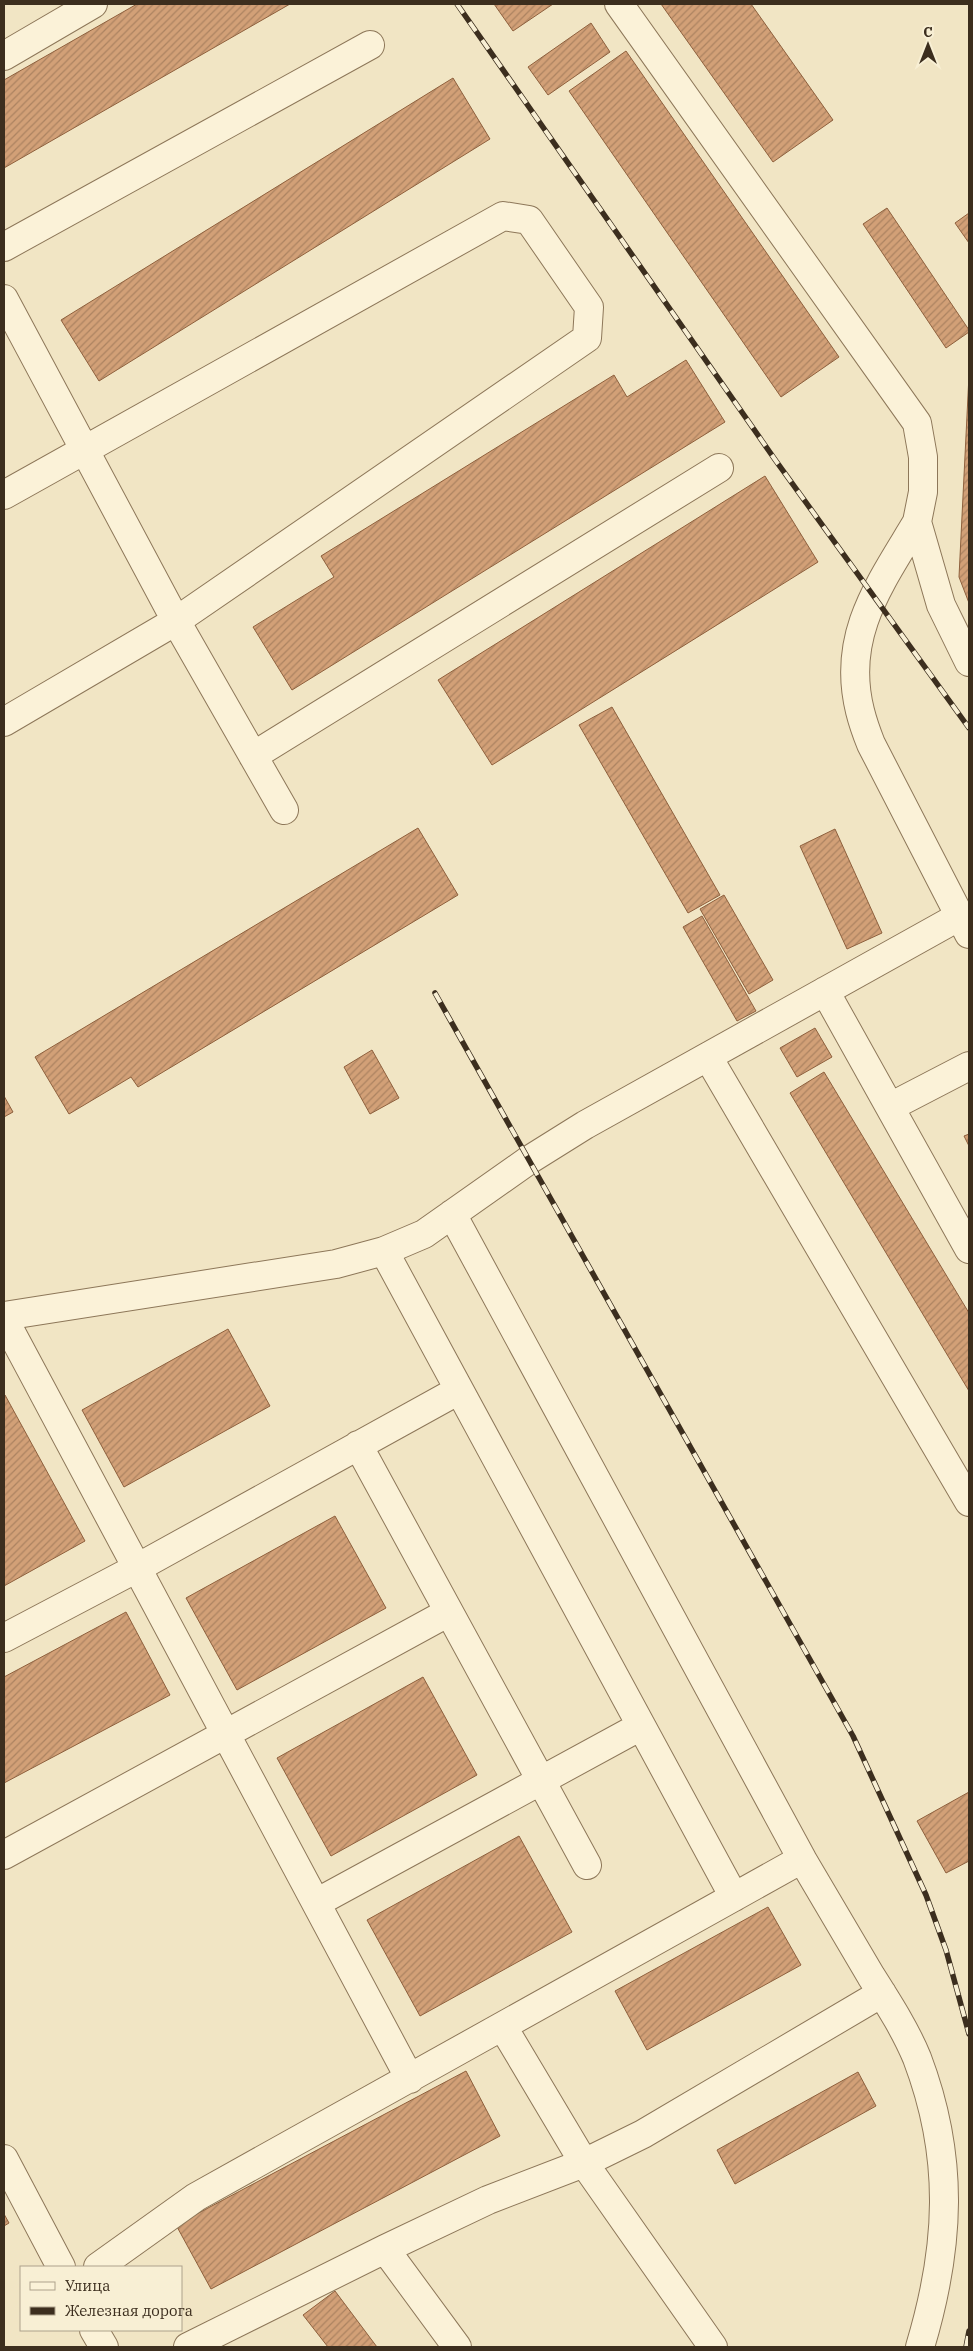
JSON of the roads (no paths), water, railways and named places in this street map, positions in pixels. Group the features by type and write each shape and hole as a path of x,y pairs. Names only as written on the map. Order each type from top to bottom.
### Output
{"lane":[{"path":"4,56 93,4"},
{"path":"410,2079 4,1318 336,1264 384,1251 424,1234 529,1160 585,1125 825,992 965,925 871,744 860,711 855,682 855,657 861,626 874,594 917,522 923,492 923,457 917,423 619,4"},
{"path":"4,247 370,45"},
{"path":"4,495 84,452 503,216 529,220 589,308 587,338 176,621 4,722"},
{"path":"4,300 176,621 284,810"},
{"path":"253,756 719,468"},
{"path":"917,522 940,605 969,662"},
{"path":"825,992 969,1250"},
{"path":"708,1057 969,1502"},
{"path":"890,1107 969,1066"},
{"path":"452,1214 802,1859 902,2026 917,2058 939,2132 944,2174 944,2220 940,2271 920,2347"},
{"path":"384,1251 734,1897"},
{"path":"4,1638 137,1568 358,1444 459,1390"},
{"path":"358,1444 587,1865"},
{"path":"4,1855 449,1612"},
{"path":"316,1903 641,1726"},
{"path":"99,2266 196,2197 802,1859"},
{"path":"188,2347 488,2200 584,2163 643,2134 882,1993"},
{"path":"503,2027 584,2163 713,2347"},
{"path":"4,2159 60,2266"},
{"path":"385,2249 457,2347"},
{"path":"95,2331 104,2347"}],"railway":[{"path":"457,4 776,461 969,728"},
{"path":"435,993 853,1736 926,1895 946,1950 969,2034"},
{"path":"966,2347 969,2331"}]}
